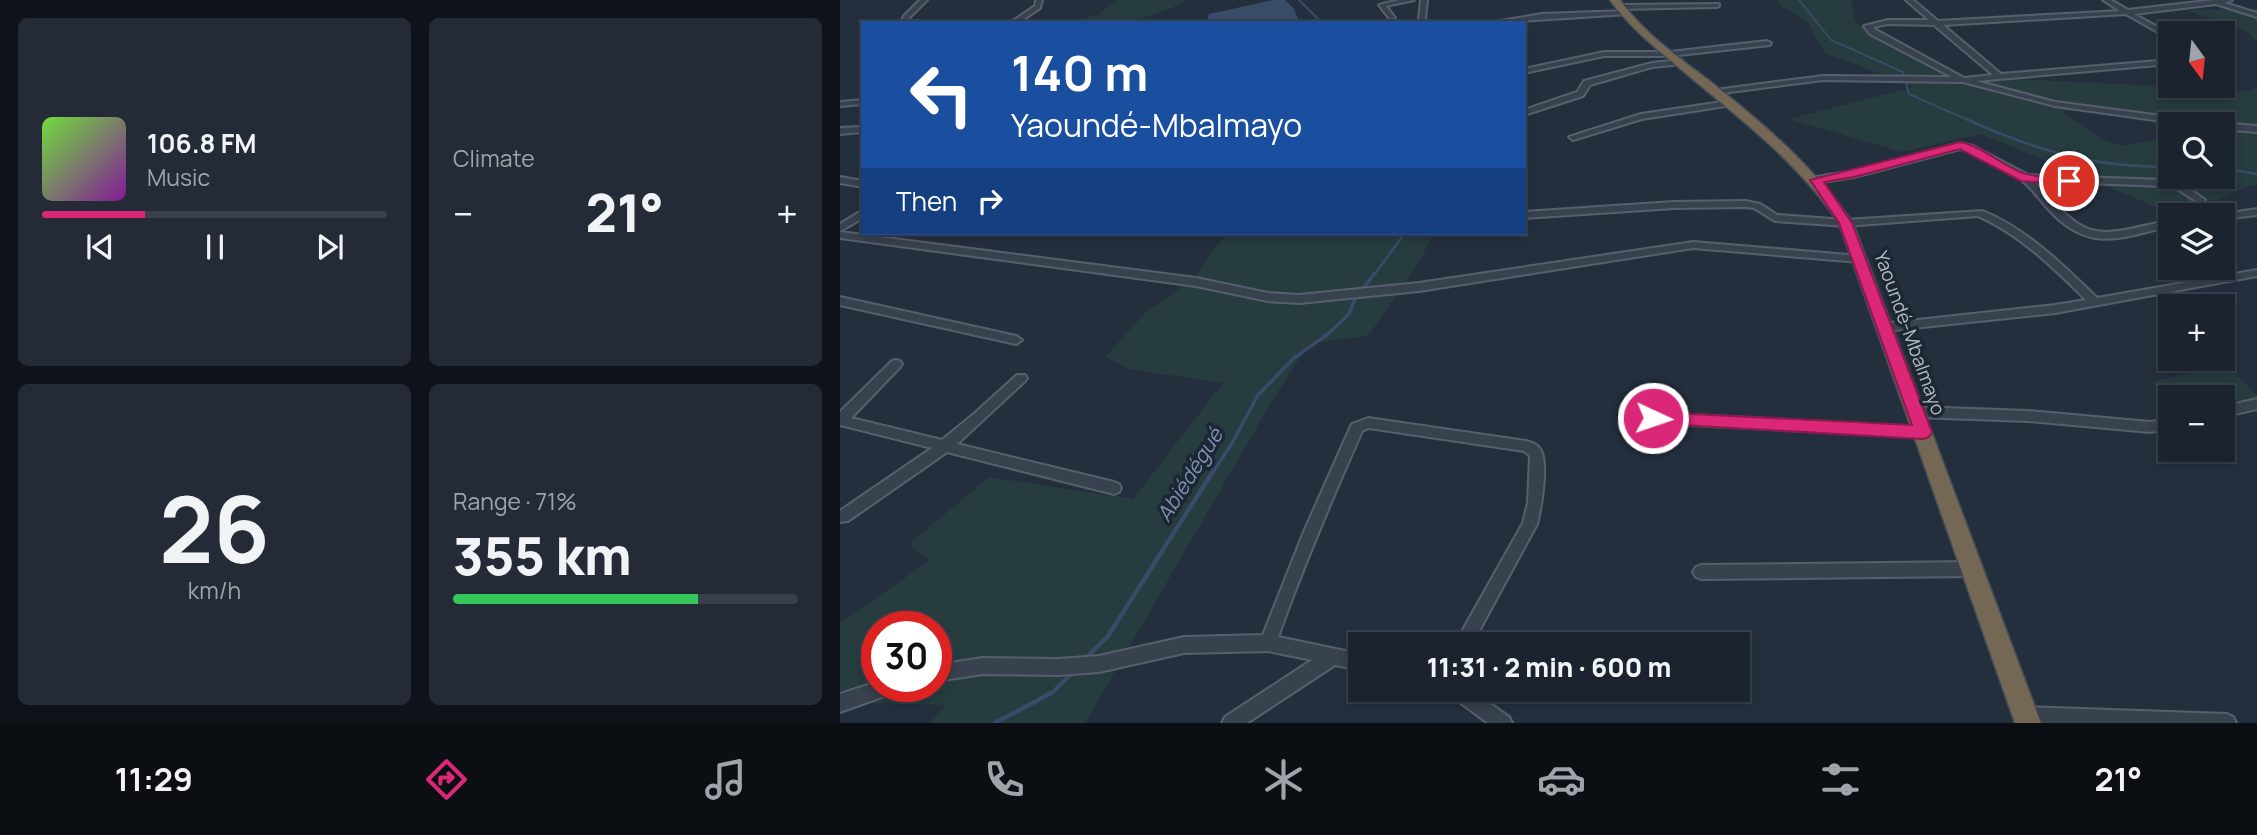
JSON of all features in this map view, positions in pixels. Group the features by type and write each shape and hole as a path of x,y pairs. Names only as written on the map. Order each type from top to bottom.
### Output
{"highway":[{"name":"Yaoundé-Mbalmayo","path":"1620,7 1644,34 1799,162 1816,180 1846,223 2026,719"}],"street":[{"path":"904,21 905,17 924,0"},
{"path":"1016,21 1038,7 1039,0"},
{"path":"1392,18 1382,5 1411,0"},
{"path":"1422,19 1424,0"},
{"path":"1909,0 2001,78"},
{"path":"2106,0 2158,30"},
{"path":"2158,118 2055,104 1963,80 1868,29 1868,26 1890,22 1936,24 2125,11 2228,0"},
{"path":"2215,2 2257,15"},
{"path":"1506,21 1620,7 1717,5"},
{"path":"1526,112 1580,94 1587,83 1674,58 1767,43"},
{"path":"1526,71 1604,54 1674,58"},
{"path":"1573,137 1641,117 1823,78 1963,80 2158,63"},
{"path":"840,104 861,102"},
{"path":"2235,127 2257,128"},
{"path":"840,131 859,130"},
{"path":"1816,180 1854,174 1960,146 1970,148 2026,178 2064,219 2092,235 2112,235 2158,225"},
{"path":"2026,178 2164,183 2182,188 2200,200"},
{"path":"840,180 861,184"},
{"path":"1526,215 1674,205 1746,204 1757,206 1775,218 1846,223 1979,213 1992,218 2048,258 2095,302"},
{"path":"2235,215 2257,212"},
{"path":"840,229 861,214"},
{"path":"840,235 1196,282 1268,297 1299,299 1419,287 1693,245 1860,258"},
{"path":"1885,327 2095,302 2257,273"},
{"path":"840,302 1016,340"},
{"path":"840,420 896,364"},
{"path":"842,517 910,473 997,403 1021,378"},
{"path":"2235,409 2257,404"},
{"path":"1916,412 2028,416 2158,426"},
{"path":"1653,418 1923,432"},
{"path":"840,420 1114,488"},
{"path":"1268,643 1291,578 1357,428 1368,423 1526,446 1534,450 1537,456 1535,503 1530,524 1470,632"},
{"path":"1701,572 1972,569"},
{"path":"952,671 983,666 1059,667 1099,664 1184,645 1268,643 1348,660"},
{"path":"1231,723 1332,657"},
{"path":"840,703 861,696"},
{"path":"1474,702 1503,723"},
{"path":"2026,719 2227,723"}],"green space":[{"path":"1117,0 1187,0 1161,12 1134,19 1081,21 1096,16"},
{"path":"1778,0 1851,0 1855,22 1957,76 2158,86 2158,98 2235,98 2235,90 2252,91 2257,84 2257,185 2250,185 2210,203 2158,203 2158,208 1981,134 1902,152 1789,119 1915,87 1825,53 1807,21 1778,3"},
{"path":"2257,9 2257,42 2247,32 2235,28 2235,21 2216,21 2186,10"},
{"path":"1225,235 1433,235 1418,264 1368,336 1310,343 1275,396 1085,723 930,723 946,705 840,702 840,623 929,561 909,544 989,477 1133,499 1223,383 1129,369 1105,357 1146,312 1194,279"},
{"path":"2200,371 2232,371 2256,394 2257,401 2235,406 2235,385 2158,385 2158,388 2152,382"}],"water":[{"path":"1273,0 1285,0 1294,9 1299,21 1210,21 1209,14"}],"waterway":[{"name":"Abiédégué","path":"1299,0 1320,21"},
{"path":"1799,0 1831,40 1903,72 1909,94 1970,121"},
{"path":"1966,119 2017,140 2065,155 2115,164 2158,167"},
{"path":"2235,170 2257,174"},
{"name":"Abiédégué","path":"1374,275 1404,235"},
{"name":"Abiédégué","path":"1213,472 1258,395 1294,358 1328,334 1349,314 1355,299 1375,273"},
{"name":"Abiédégué","path":"1084,660 1108,636 1214,470"},
{"name":"Abiédégué","path":"995,723 1053,692 1072,673"}],"route":[{"path":"1653,418 1923,432 1846,223 1816,180 1854,174 1960,146 1970,148 2026,178 2069,181"}]}
